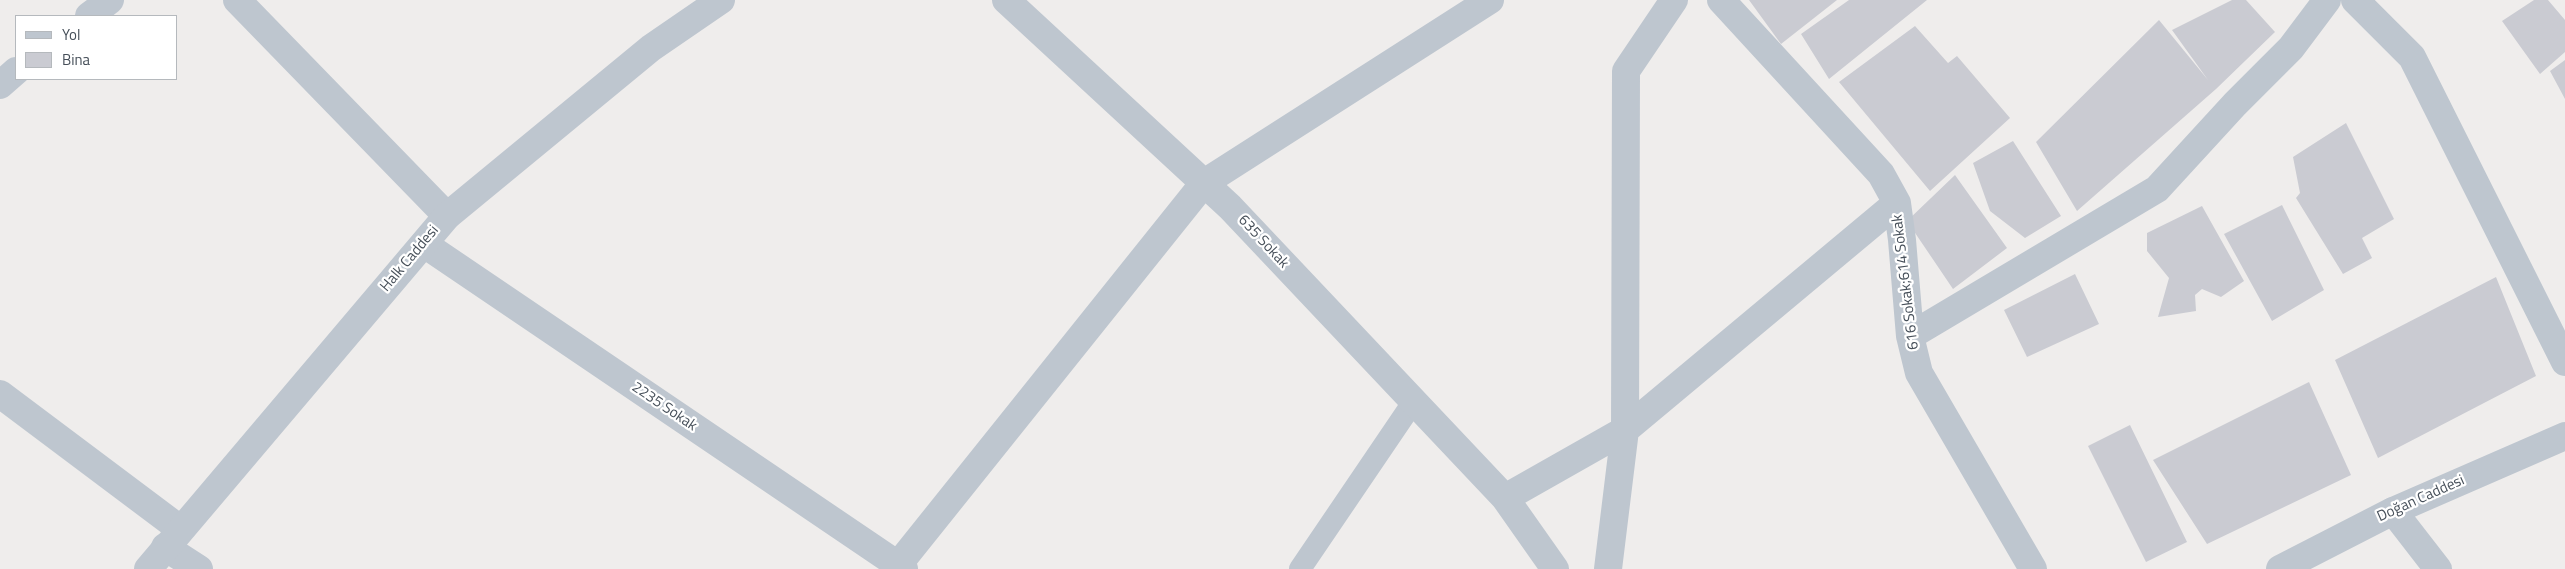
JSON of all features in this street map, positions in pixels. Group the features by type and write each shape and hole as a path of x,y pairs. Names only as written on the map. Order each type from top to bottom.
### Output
{"street":[{"path":"90,15 110,0"},
{"path":"237,0 446,216"},
{"name":"Halk Caddesi","path":"148,569 172,538 446,216 651,48 721,0"},
{"name":"635 Sokak","path":"1006,0 1230,207 1506,498 1554,569"},
{"path":"901,567 1204,183 1490,0"},
{"path":"1608,569 1625,430 1626,70 1674,0"},
{"name":"616 Sokak;614 Sokak","path":"1721,0 1882,174 1897,203 1910,336 1919,374 2033,569"},
{"path":"1910,336 2157,189 2235,104 2291,48 2327,0"},
{"path":"2355,0 2412,57 2565,362"},
{"path":"1506,498 1625,430 1897,203"},
{"name":"2235 Sokak","path":"424,244 901,567"},
{"path":"0,394 172,538 199,569"},
{"name":"Doğan Caddesi","path":"2280,569 2393,511 2565,436"},
{"path":"2393,511 2438,569"}],"lane":[{"path":"1300,569 1414,402"}],"building":[{"path":"1749,0 1837,0 1781,44"},
{"path":"1849,0 1927,0 1829,79 1801,34"},
{"path":"2232,0 2246,0 2275,32 2216,89 2077,211 2036,142 2159,20 2208,80 2172,30"},
{"path":"2534,0 2548,0 2565,20 2565,52 2540,74 2502,21"},
{"path":"1915,26 1948,63 1957,56 2010,118 1930,191 1839,82"},
{"path":"2565,60 2565,99 2550,71"},
{"path":"2346,123 2394,219 2362,238 2372,258 2343,274 2296,198 2300,193 2293,157"},
{"path":"2013,141 2061,216 2025,238 1990,211 1973,163"},
{"path":"1955,175 2007,248 1953,289 1907,221"},
{"path":"2282,205 2324,290 2272,321 2224,234"},
{"path":"2202,206 2244,281 2221,297 2202,289 2195,295 2196,311 2158,317 2169,278 2147,251 2147,233"},
{"path":"2075,274 2099,324 2027,357 2004,310"},
{"path":"2496,277 2536,376 2378,458 2335,360"},
{"path":"2309,382 2351,475 2207,544 2153,460"},
{"path":"2130,425 2187,542 2146,562 2088,446"}]}
